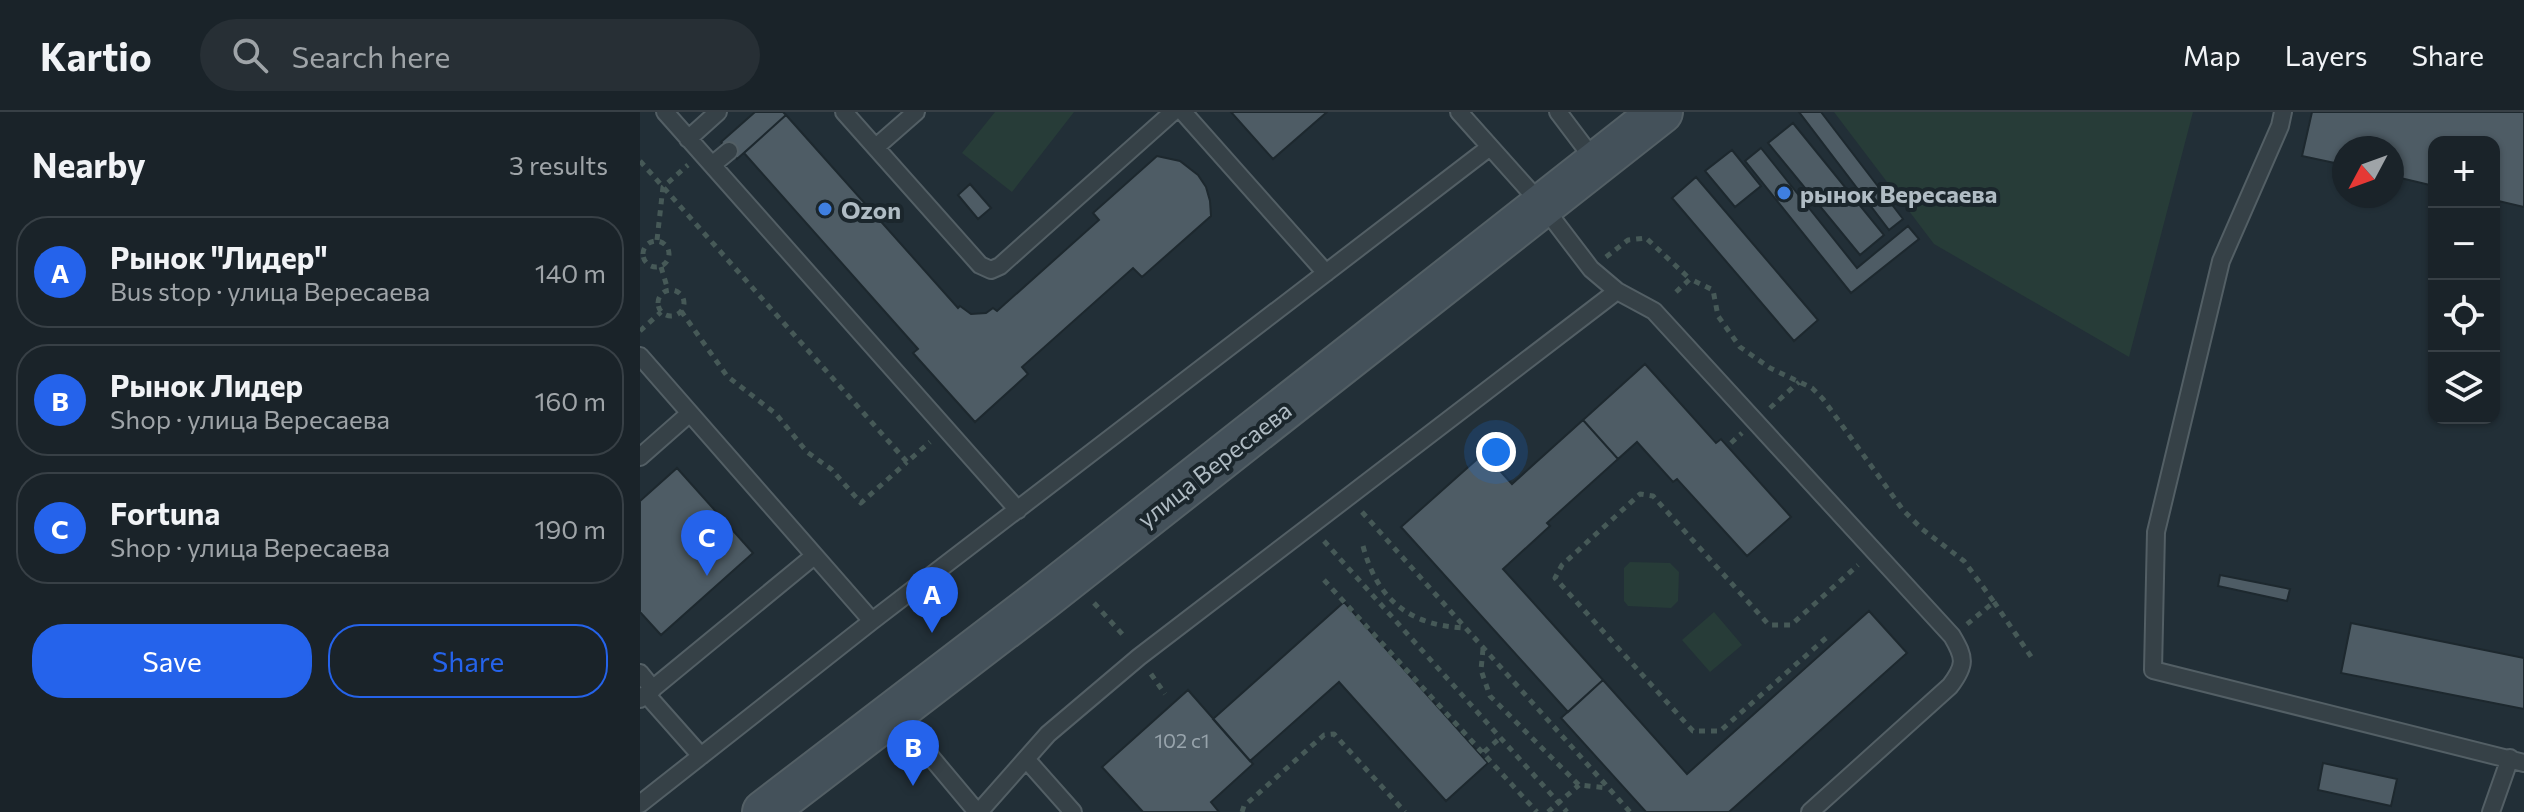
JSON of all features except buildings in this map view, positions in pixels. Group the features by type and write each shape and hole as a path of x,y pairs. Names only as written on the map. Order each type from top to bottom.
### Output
{"main road":[{"name":"улица Вересаева","path":"764,812 895,714 1661,112"}],"lane":[{"path":"665,112 1018,510"},
{"path":"688,139 718,112"},
{"path":"844,112 980,265 991,270 1000,266 1173,112"},
{"path":"876,147 916,112"},
{"path":"1183,112 1326,273"},
{"path":"1459,112 1543,206 1591,269 1617,291 1654,311 1952,636 1963,654 1961,672 1950,686 1810,812"},
{"path":"1558,112 1596,162"},
{"path":"2283,112 2280,126 2221,261 2156,532 2153,670 2517,760 2491,812"},
{"path":"640,804 872,621 1490,147"},
{"path":"707,159 729,151"},
{"path":"895,714 978,812 1048,734 1139,657 1617,291"},
{"path":"640,356 872,621"},
{"path":"640,457 690,413"},
{"path":"646,694 814,556"},
{"path":"640,673 646,694 701,756"},
{"path":"1026,759 1073,812"}],"path":[{"path":"663,187 707,159"},
{"path":"640,161 907,462"},
{"path":"657,240 663,187"},
{"path":"1591,269 1628,240 1646,238 1690,279 1713,290 1718,316 1740,347 1770,368 1812,388 1823,399 1903,510 1964,561 2032,658"},
{"path":"657,240 641,251 647,265 661,267"},
{"path":"657,240 668,248 669,256 661,267"},
{"path":"661,267 668,290"},
{"path":"1676,292 1690,279"},
{"path":"668,290 679,292 683,297 681,311 676,316 661,312 657,301 660,294 668,290"},
{"path":"681,311 727,376 776,414 807,452 831,469 861,503 945,428"},
{"path":"640,331 661,312"},
{"path":"1826,638 1720,731 1693,731 1555,578 1562,565 1640,494 1653,496 1769,625 1791,625 1874,550"},
{"path":"1348,497 1630,812"},
{"path":"1310,525 1567,812"},
{"path":"1363,546 1370,571 1390,601 1424,621 1466,628"},
{"path":"1324,580 1537,812"},
{"path":"1952,636 1994,602"},
{"path":"1094,603 1123,635"},
{"path":"1483,648 1481,670 1490,696 1579,785 1608,788"},
{"path":"1151,674 1165,694"},
{"path":"1242,812 1244,806 1324,735 1334,734 1405,812"},
{"path":"1484,752 1500,738"},
{"path":"1548,812 1579,785"}],"green space":[{"path":"995,112 1074,112 1012,192 962,153"},
{"path":"1834,112 2193,112 2129,357 1934,244"},
{"path":"1630,562 1670,563 1679,572 1678,601 1671,608 1628,606 1624,601 1624,568"},
{"path":"1714,612 1742,645 1710,672 1682,640"}],"place":[{"name":"рынок Вересаева","path":"1784,193"},
{"name":"Ozon","path":"825,209"},
{"name":"Fortuna","path":"707,576"},
{"name":"Рынок \"Лидер\"","path":"932,633"},
{"name":"Рынок Лидер","path":"913,786"}]}
